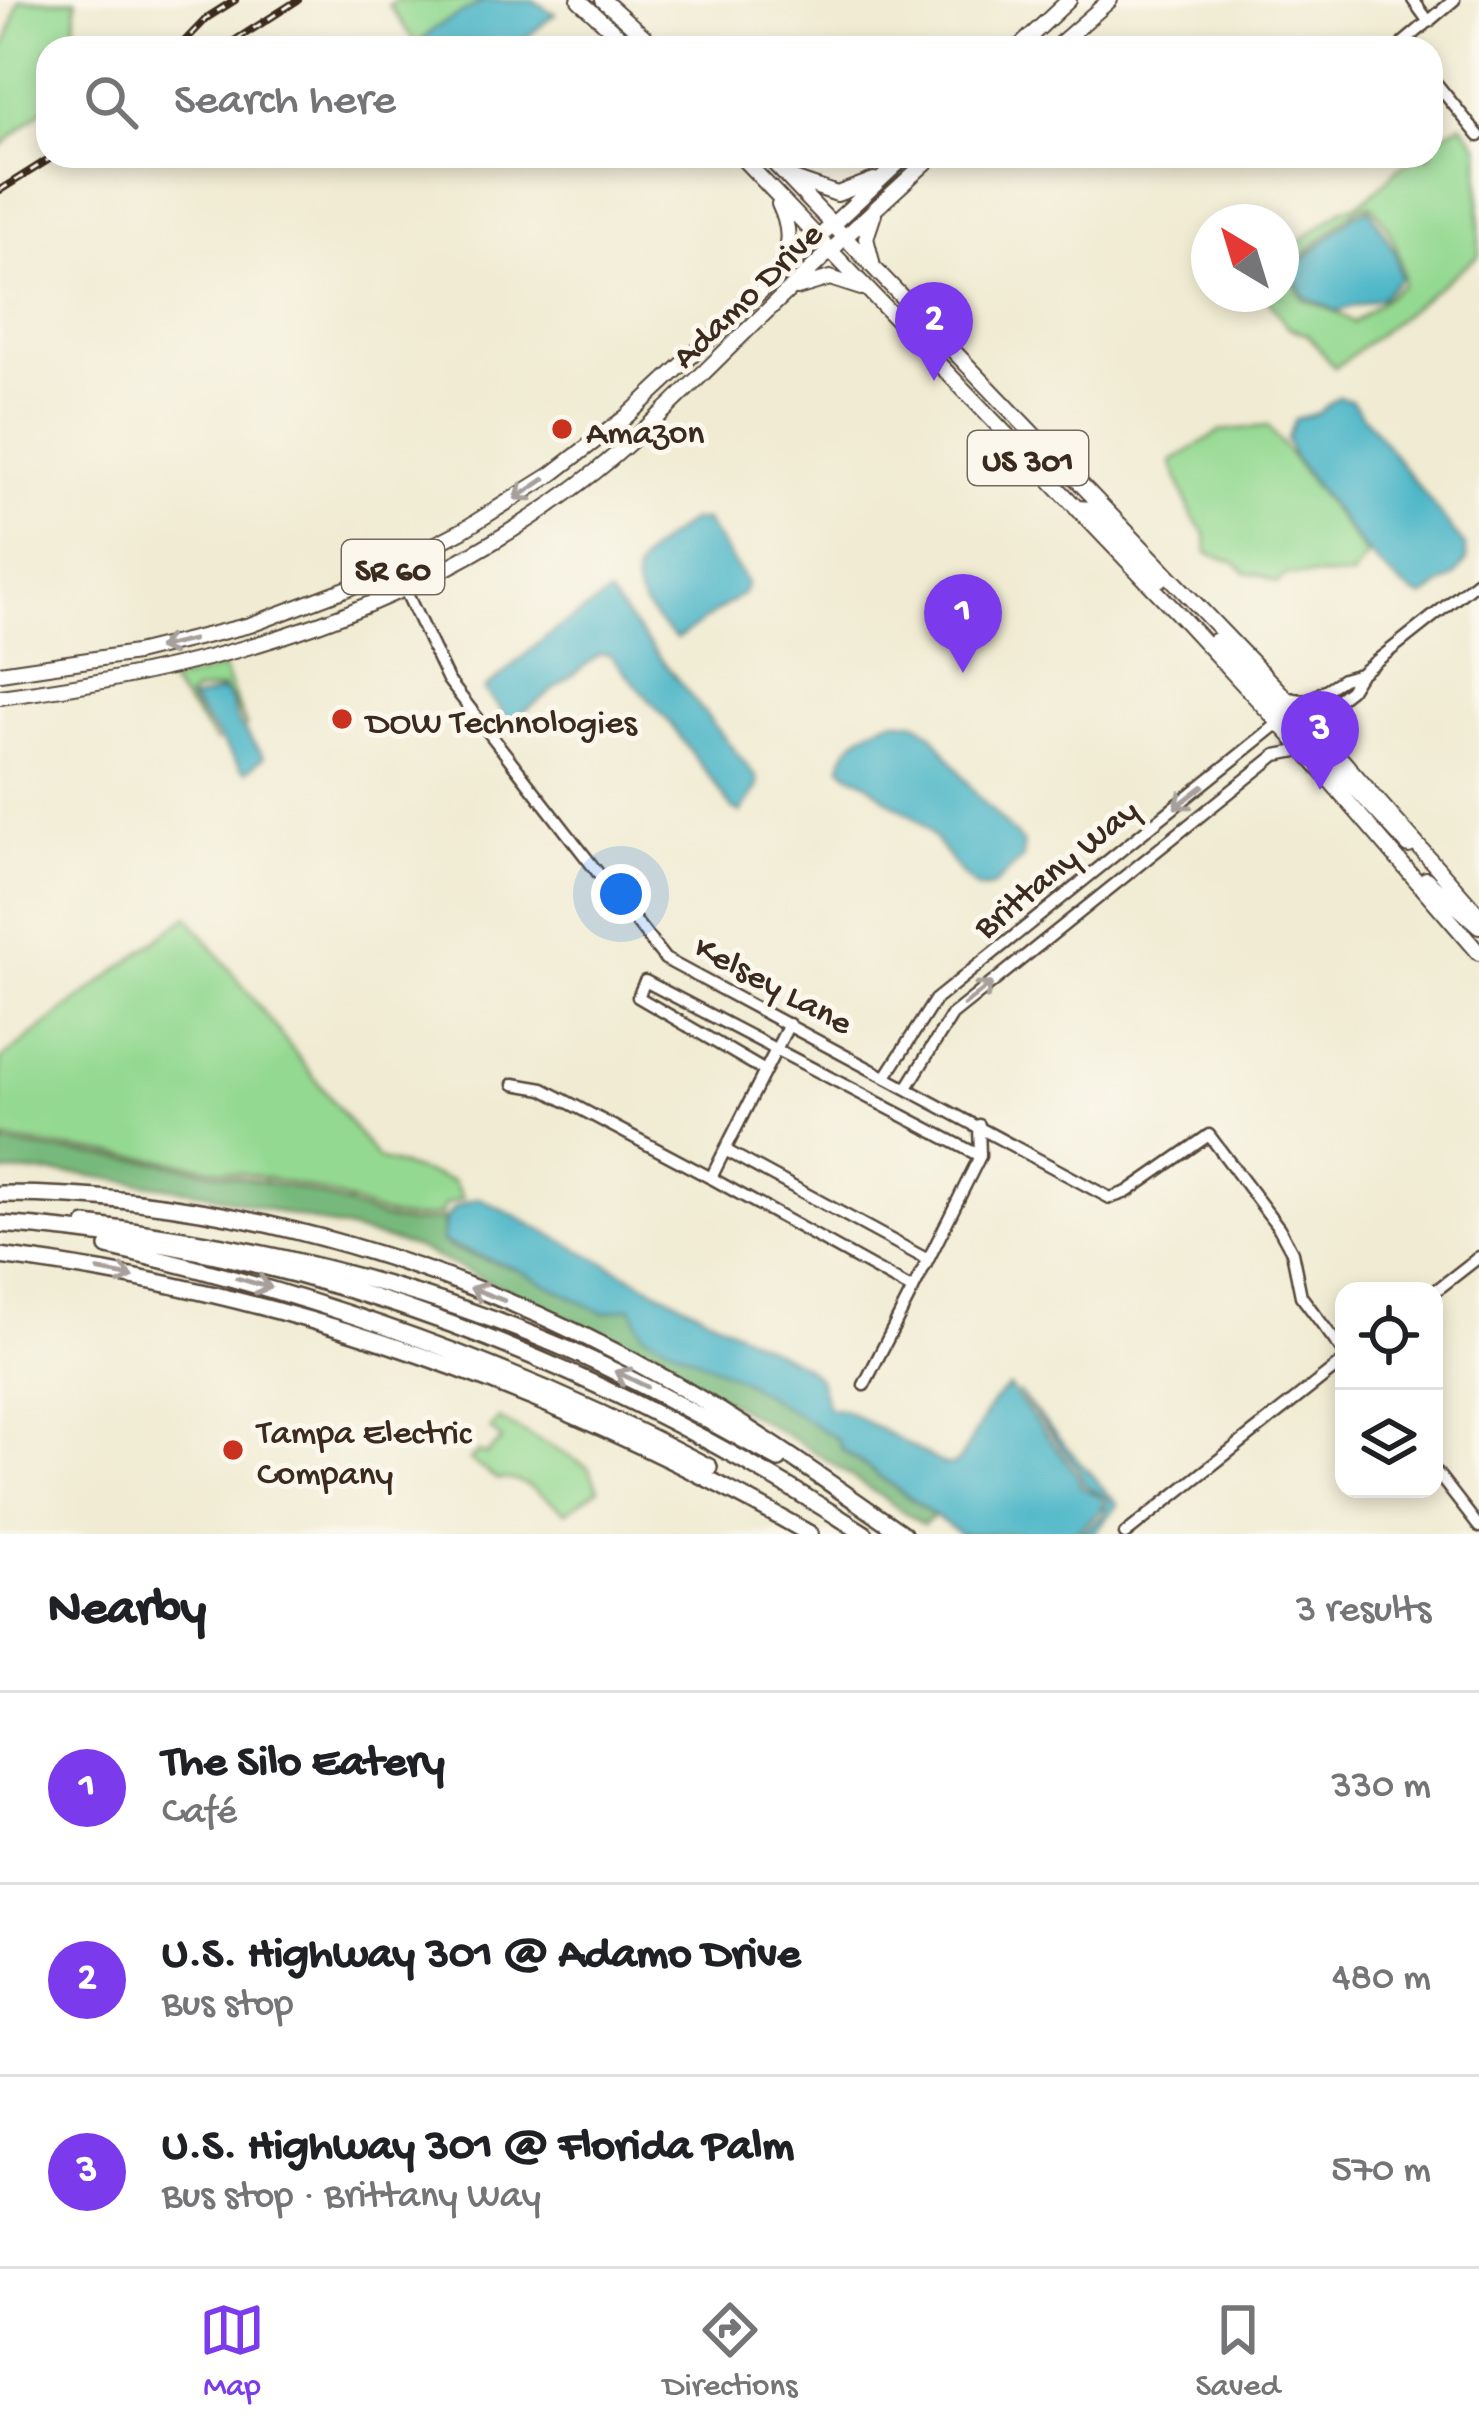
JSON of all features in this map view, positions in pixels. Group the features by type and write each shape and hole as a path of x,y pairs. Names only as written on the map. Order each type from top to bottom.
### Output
{"highway":[{"path":"0,1194 117,1202 206,1215 391,1259 490,1295 583,1335 707,1402 903,1534"},
{"path":"0,1222 27,1217 144,1232 355,1274 487,1317 574,1352 810,1470"},
{"path":"0,1222 200,1252 299,1274 410,1308 625,1399 742,1460 865,1534"},
{"path":"19,1225 32,1233 234,1277 459,1354 669,1446 796,1516 813,1534"},
{"path":"0,1256 195,1290 415,1351 503,1383 718,1482 813,1534"}],"main road":[{"path":"579,0 619,36"},
{"path":"603,0 644,36"},
{"path":"1031,36 1070,0"},
{"path":"1068,36 1109,0"},
{"name":"US 301","path":"752,168 1185,621 1476,947"},
{"name":"US 301","path":"778,168 1310,722 1479,915"},
{"name":"Adamo Drive","path":"0,673 113,657 286,613 394,567 514,500 656,391 893,168"},
{"name":"Adamo Drive","path":"0,697 102,684 216,658 310,629 404,588 524,523 593,473 674,404 920,168"},
{"path":"785,175 837,194 884,176"},
{"path":"771,283 790,241 787,219 772,189"},
{"path":"876,210 866,238 877,272"},
{"path":"792,290 830,278 872,294"},
{"path":"1076,508 1094,509 1160,579 1178,584"},
{"path":"1185,621 1246,669 1285,711 1310,722"},
{"path":"1279,723 1296,728 1383,821 1435,864"},
{"path":"1370,826 1479,926"}],"street":[{"path":"1413,0 1429,22"},
{"path":"1415,36 1454,0"},
{"path":"1443,92 1479,136"},
{"name":"Kelsey Lane","path":"394,567 448,680 665,958 1110,1198 1127,1192 1209,1135 1279,1228 1292,1252 1300,1296 1335,1345"},
{"path":"1310,722 1350,690 1360,674 1479,580"},
{"path":"1286,698 1308,701 1360,674"},
{"name":"Brittany Way","path":"887,1075 935,1000 1279,723"},
{"name":"Brittany Way","path":"908,1086 952,1015 1276,754 1304,750"},
{"path":"1160,820 1172,836"},
{"path":"1037,919 1051,936"},
{"path":"765,1071 638,997 646,982 980,1156"},
{"path":"711,1178 789,1024"},
{"path":"514,1084 543,1089 913,1290"},
{"path":"864,1385 980,1156 979,1125"},
{"path":"725,1150 928,1260"},
{"path":"1443,1285 1479,1257"},
{"path":"1124,1534 1335,1364"},
{"path":"1443,1481 1479,1527"}],"green space":[{"path":"19,0 76,0 74,36 36,36 36,116 0,147 0,49 7,41"},
{"path":"396,0 485,0 427,36 411,36 389,5"},
{"path":"1461,124 1479,146 1479,255 1335,368 1308,335 1287,327 1277,312 1299,312 1299,293 1302,299 1353,323 1403,284 1398,252 1371,205 1356,209 1299,259 1299,242 1344,208 1368,197 1400,168 1443,168 1443,134"},
{"path":"1268,426 1367,556 1352,577 1286,575 1277,583 1207,553 1206,534 1193,518 1171,462 1220,431"},
{"path":"223,668 247,728 223,688 195,692 187,699 217,743 169,683"},
{"path":"188,916 378,1159 453,1181 463,1198 445,1205 441,1214 395,1217 269,1179 0,1139 0,1060"},
{"path":"0,1143 270,1183 398,1221 443,1218 442,1242 455,1250 516,1269 603,1313 631,1307 648,1336 740,1379 838,1439 842,1450 934,1516 923,1525 809,1448 664,1365 415,1247 205,1193 80,1174 0,1172"},
{"path":"499,1419 588,1467 599,1489 566,1512 525,1484 498,1480 469,1460 479,1452 486,1455 502,1440 490,1429"}],"water":[{"path":"485,0 533,0 555,14 528,36 427,36"},
{"path":"1370,209 1396,254 1400,278 1381,298 1337,311 1304,296 1299,263 1357,213"},
{"path":"1338,397 1351,400 1465,546 1467,560 1454,577 1423,597 1390,576 1372,557 1293,456 1287,439 1295,419 1318,413"},
{"path":"690,521 705,521 747,583 744,593 677,639 649,611 635,582 643,559"},
{"path":"609,595 757,778 758,786 741,812 734,810 669,722 610,655 600,654 511,722 484,690 551,633"},
{"path":"222,691 264,757 247,771 191,700"},
{"path":"894,720 917,723 933,735 975,793 1023,843 1023,858 992,887 979,889 970,882 916,819 841,766 860,736"},
{"path":"480,1198 804,1366 819,1379 828,1408 846,1411 945,1465 954,1465 961,1458 993,1401 1009,1387 1076,1473 1081,1487 1103,1498 1102,1510 1073,1534 960,1534 842,1449 837,1439 740,1379 643,1333 631,1307 603,1313 516,1269 442,1242 451,1212"},
{"path":"1018,1392 1118,1505 1093,1534 1079,1534 1105,1514 1107,1498 1084,1484 1079,1470"}],"railway":[{"path":"190,36 235,0"},
{"path":"242,36 298,0"},
{"path":"0,190 36,167"}],"place":[{"name":"U.S. Highway 301 @ Adamo Drive","path":"934,381"},
{"name":"Amazon","path":"562,429"},
{"name":"The Silo Eatery","path":"963,673"},
{"name":"DOW Technologies","path":"342,719"},
{"name":"U.S. Highway 301 @ Florida Palm","path":"1320,790"},
{"name":"Tampa Electric Company","path":"233,1450"}]}
